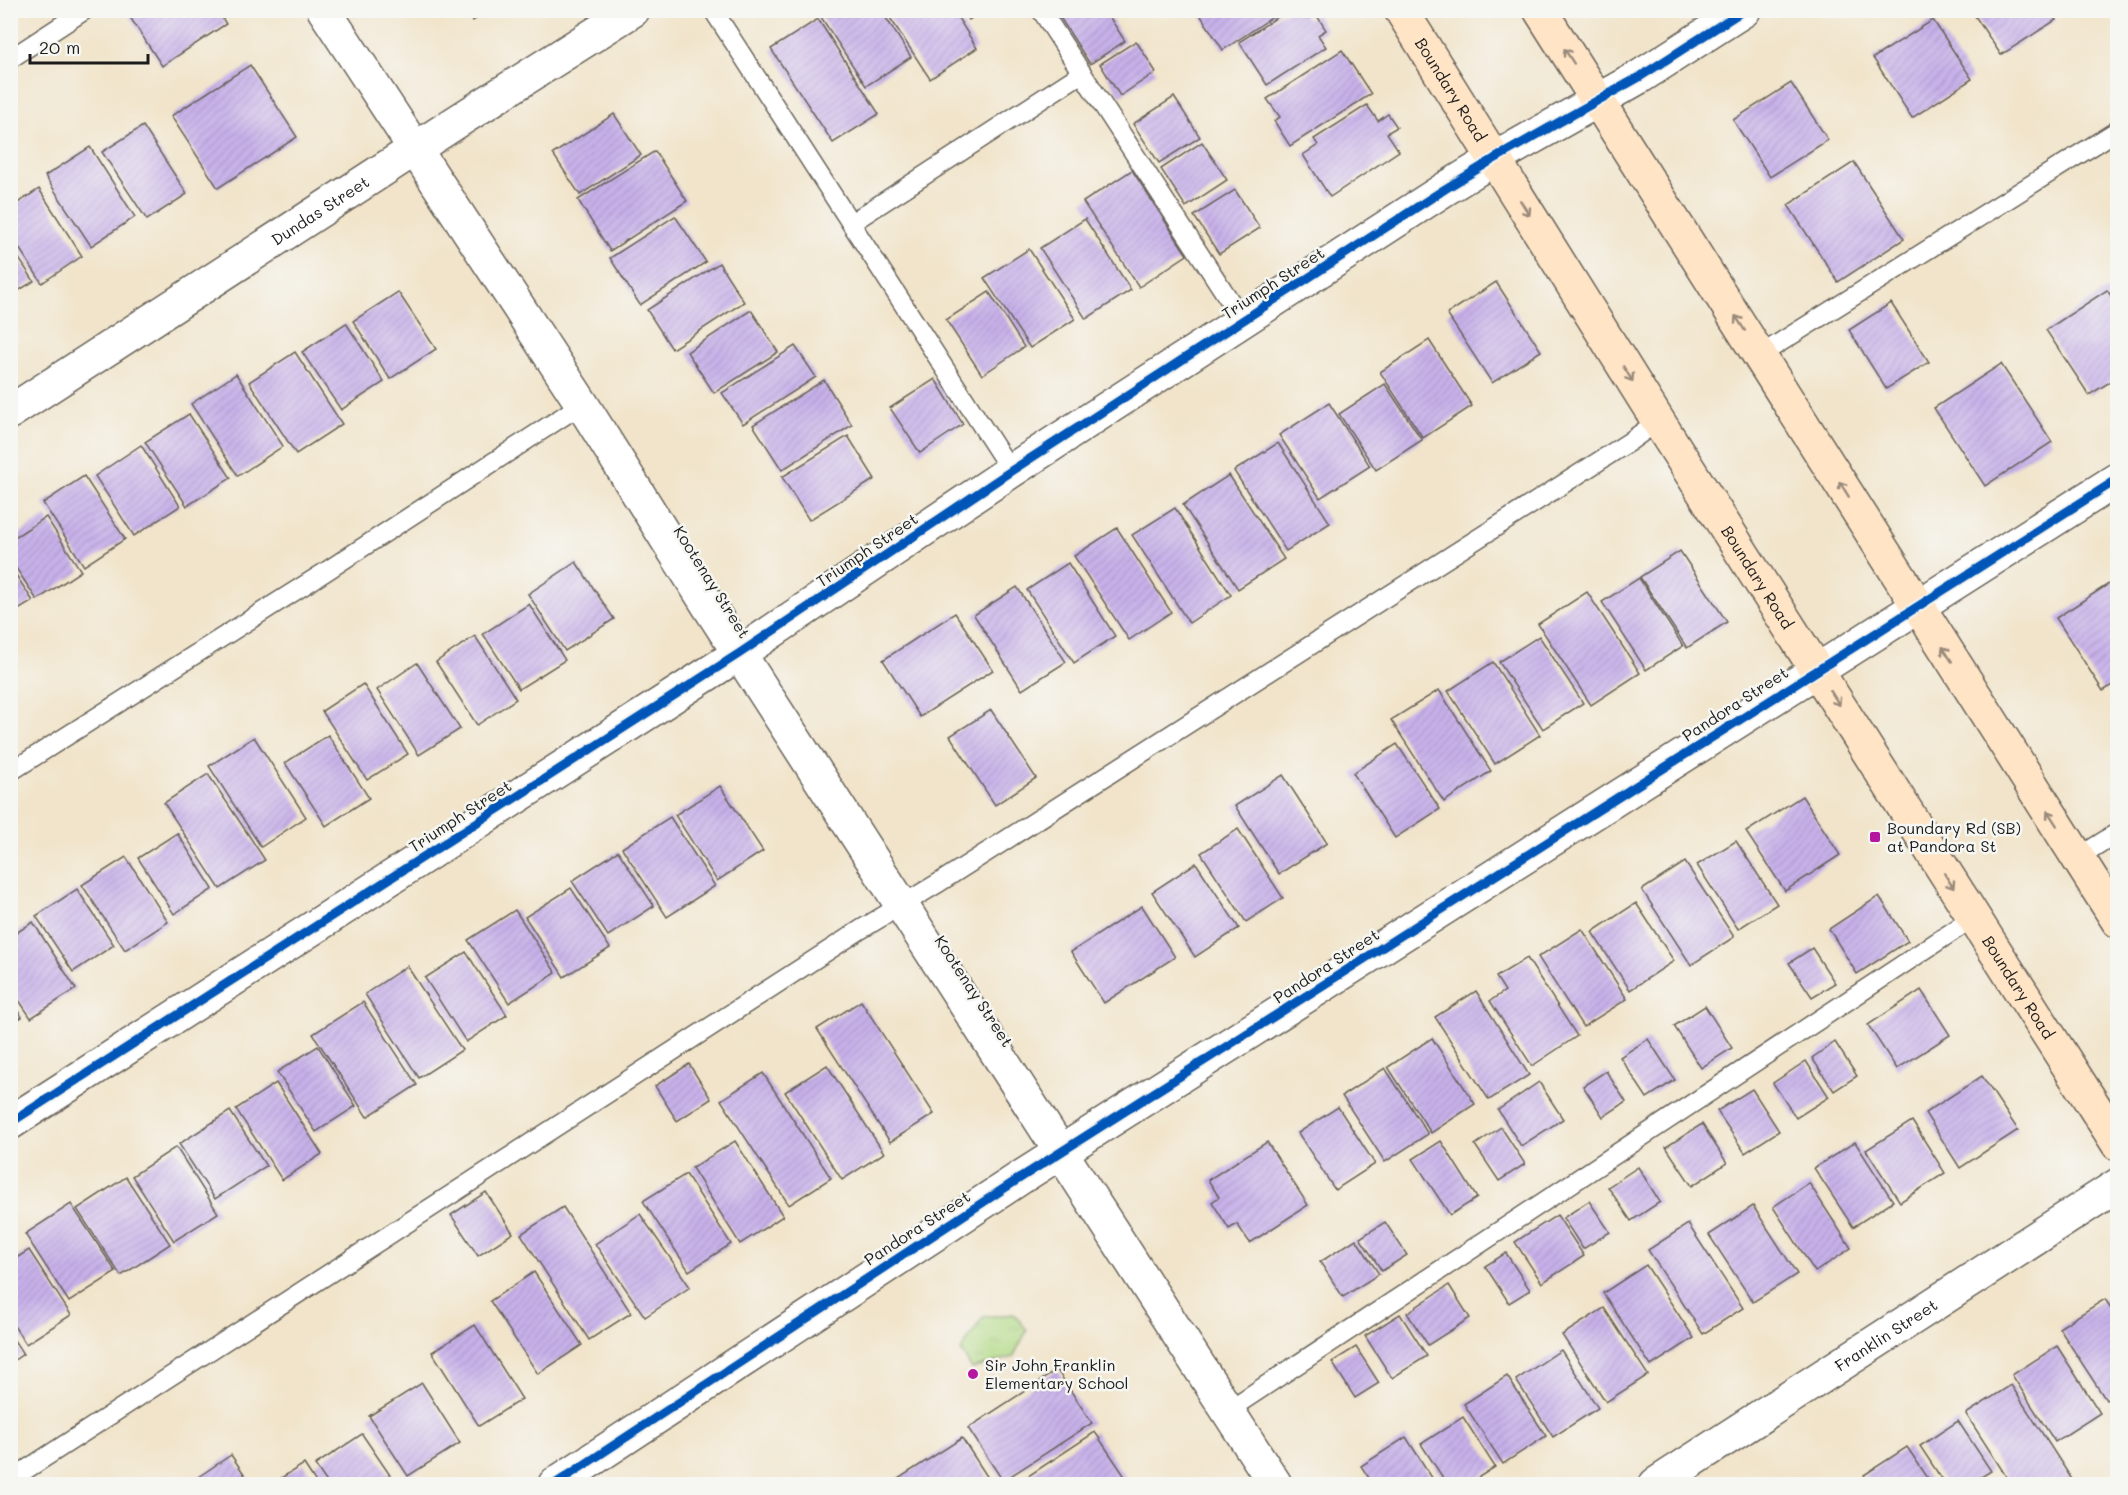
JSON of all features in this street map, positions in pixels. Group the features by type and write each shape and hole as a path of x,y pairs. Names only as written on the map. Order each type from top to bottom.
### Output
{"street":[{"name":"Kootenay Street","path":"324,10 582,404 1060,1153 1275,1485"},
{"name":"Dundas Street","path":"10,412 633,10"},
{"name":"Boundary Road","path":"1401,10 1658,421 2118,1144"},
{"path":"1540,10 2118,921"},
{"name":"Triumph Street","path":"10,1123 740,653 1011,471 1494,159 1641,76 1744,10"},
{"name":"Pandora Street","path":"555,1485 1060,1153 2118,479"},
{"name":"Franklin Street","path":"1656,1485 2118,1185"}],"lane":[{"path":"10,58 85,10"},
{"path":"713,10 1011,471"},
{"path":"1041,10 1242,321"},
{"path":"851,223 1082,73"},
{"path":"1760,355 2118,130"},
{"path":"10,772 315,578 582,404"},
{"path":"10,1480 902,905 1579,474 1658,421"},
{"path":"2078,858 2118,832"},
{"path":"1227,1411 1973,918"}],"green space":[{"path":"1014,1314 1027,1330 1013,1357 972,1369 961,1351 983,1317"}],"building":[{"path":"127,10 217,10 226,24 162,66"},
{"path":"467,10 489,10 473,21"},
{"path":"824,10 881,10 911,57 866,86 819,14"},
{"path":"885,10 953,10 977,48 930,79"},
{"path":"963,10 983,10 969,20"},
{"path":"1068,10 1105,10 1125,41 1090,64 1059,16"},
{"path":"1197,10 1283,10 1223,50"},
{"path":"1288,10 1301,10 1307,19 1316,14 1326,30 1318,35 1326,47 1267,85 1239,42"},
{"path":"1971,10 2050,10 2056,20 2001,55"},
{"path":"818,19 879,114 833,143 771,49"},
{"path":"1933,20 1972,79 1912,118 1873,58"},
{"path":"1136,41 1156,72 1120,96 1100,64"},
{"path":"1342,50 1371,94 1290,146 1274,121 1280,117 1267,99"},
{"path":"250,65 297,137 218,188 171,116"},
{"path":"1791,83 1828,140 1770,177 1733,120"},
{"path":"1174,97 1200,137 1159,163 1133,124"},
{"path":"1367,105 1378,121 1388,114 1397,127 1387,133 1399,151 1330,197 1303,155 1318,145 1314,139"},
{"path":"614,114 641,155 580,195 553,154"},
{"path":"143,126 187,194 147,220 102,152"},
{"path":"1202,142 1227,180 1186,207 1161,169"},
{"path":"90,147 135,217 91,246 45,176"},
{"path":"655,151 687,201 610,251 578,200"},
{"path":"1854,162 1904,239 1838,282 1788,205"},
{"path":"1132,170 1187,255 1139,287 1083,202"},
{"path":"39,189 82,256 42,283 10,234 10,208"},
{"path":"1235,190 1260,228 1219,254 1194,216"},
{"path":"675,216 706,262 640,305 610,258"},
{"path":"1085,219 1131,290 1086,319 1040,248"},
{"path":"10,245 34,281 10,296"},
{"path":"1029,249 1075,319 1030,348 984,278"},
{"path":"719,263 744,302 672,349 647,310"},
{"path":"1496,282 1541,351 1492,383 1447,314"},
{"path":"2107,290 2118,306 2118,377 2089,395 2046,330"},
{"path":"398,292 436,349 390,379 353,321"},
{"path":"989,292 1024,347 982,375 946,320"},
{"path":"1891,303 1929,362 1886,389 1849,330"},
{"path":"751,310 778,352 714,393 687,352"},
{"path":"346,323 384,382 341,410 302,352"},
{"path":"1429,340 1472,406 1423,438 1380,372"},
{"path":"795,346 816,377 743,424 722,393"},
{"path":"295,352 342,424 296,454 249,382"},
{"path":"2001,364 2052,442 1985,486 1934,408"},
{"path":"236,374 283,446 238,476 191,404"},
{"path":"935,379 963,424 920,453 890,408"},
{"path":"824,380 852,425 782,470 753,425"},
{"path":"1385,384 1422,440 1376,470 1339,414"},
{"path":"1329,403 1370,466 1320,498 1279,435"},
{"path":"189,414 231,478 187,506 145,442"},
{"path":"848,436 875,479 809,520 782,477"},
{"path":"1278,443 1330,523 1286,551 1234,471"},
{"path":"141,445 180,506 134,536 95,476"},
{"path":"1229,475 1284,559 1238,589 1183,505"},
{"path":"84,476 125,539 84,566 43,503"},
{"path":"1175,508 1231,595 1189,623 1132,535"},
{"path":"46,517 81,571 37,600 10,559 10,540"},
{"path":"1117,528 1171,612 1129,640 1074,556"},
{"path":"1680,551 1727,622 1687,648 1640,577"},
{"path":"576,562 614,619 565,651 528,594"},
{"path":"1068,563 1115,636 1074,663 1027,590"},
{"path":"10,566 33,601 10,615"},
{"path":"1639,578 1683,646 1646,670 1602,602"},
{"path":"2118,578 2118,682 2103,691 2056,618"},
{"path":"1017,587 1066,662 1022,690 974,615"},
{"path":"1587,592 1640,673 1591,705 1538,624"},
{"path":"529,604 565,660 519,689 483,634"},
{"path":"955,613 993,670 920,717 883,660"},
{"path":"475,636 516,699 477,725 436,662"},
{"path":"1539,636 1583,703 1543,729 1499,662"},
{"path":"1493,662 1540,735 1495,764 1448,691"},
{"path":"417,663 460,729 419,755 377,690"},
{"path":"363,684 408,754 367,780 322,711"},
{"path":"1439,690 1491,771 1444,802 1391,720"},
{"path":"991,710 1036,778 995,805 950,736"},
{"path":"328,735 369,798 326,826 285,763"},
{"path":"254,737 306,817 261,847 209,766"},
{"path":"1397,744 1440,809 1395,838 1353,773"},
{"path":"208,774 265,860 220,889 164,803"},
{"path":"1283,775 1327,843 1279,874 1235,806"},
{"path":"720,786 763,851 717,881 675,815"},
{"path":"1802,796 1840,855 1785,891 1746,832"},
{"path":"670,817 715,886 667,917 622,848"},
{"path":"1238,829 1283,898 1246,922 1201,853"},
{"path":"177,833 213,889 174,914 138,858"},
{"path":"1736,841 1777,904 1738,929 1697,865"},
{"path":"618,851 654,906 608,936 572,881"},
{"path":"126,857 168,922 125,950 82,885"},
{"path":"1685,862 1734,937 1691,965 1642,890"},
{"path":"1196,863 1239,928 1195,957 1152,892"},
{"path":"571,888 610,948 564,977 525,917"},
{"path":"77,889 114,945 73,972 36,916"},
{"path":"1879,896 1908,941 1857,974 1829,929"},
{"path":"1636,903 1674,961 1630,990 1592,932"},
{"path":"1142,906 1175,957 1104,1003 1071,952"},
{"path":"515,910 556,973 509,1003 468,940"},
{"path":"33,922 76,989 31,1018 10,987 10,937"},
{"path":"1582,929 1627,999 1583,1027 1538,957"},
{"path":"1812,948 1835,983 1812,997 1789,963"},
{"path":"466,952 507,1015 466,1042 425,978"},
{"path":"1527,958 1577,1036 1532,1066 1490,1001 1505,991 1496,977"},
{"path":"407,966 462,1050 419,1078 365,994"},
{"path":"1921,990 1950,1035 1897,1069 1868,1025"},
{"path":"1476,991 1529,1075 1489,1100 1435,1017"},
{"path":"10,1000 22,1017 10,1024"},
{"path":"861,1001 934,1114 890,1142 817,1029"},
{"path":"363,1002 417,1085 367,1117 313,1034"},
{"path":"1705,1006 1732,1048 1701,1068 1674,1026"},
{"path":"1432,1038 1475,1104 1431,1133 1388,1067"},
{"path":"1648,1039 1675,1080 1647,1098 1620,1057"},
{"path":"1835,1042 1857,1076 1834,1091 1812,1058"},
{"path":"318,1046 356,1106 316,1132 277,1072"},
{"path":"1806,1061 1829,1097 1796,1118 1773,1083"},
{"path":"689,1064 711,1099 677,1121 655,1086"},
{"path":"827,1065 884,1153 842,1180 785,1092"},
{"path":"1385,1068 1428,1134 1385,1162 1342,1096"},
{"path":"1606,1071 1626,1102 1603,1117 1583,1086"},
{"path":"763,1073 831,1178 789,1205 721,1100"},
{"path":"1982,1076 2018,1130 1960,1168 1925,1113"},
{"path":"1539,1082 1563,1119 1521,1146 1498,1110"},
{"path":"276,1083 322,1154 282,1180 236,1109"},
{"path":"1752,1089 1779,1131 1745,1153 1717,1111"},
{"path":"1338,1107 1375,1164 1335,1190 1298,1133"},
{"path":"230,1111 266,1166 215,1199 179,1144"},
{"path":"1912,1121 1945,1173 1900,1202 1866,1150"},
{"path":"1702,1124 1727,1163 1692,1186 1666,1147"},
{"path":"1501,1127 1525,1164 1499,1181 1475,1145"},
{"path":"735,1141 783,1216 740,1244 692,1168"},
{"path":"1441,1141 1477,1198 1450,1215 1413,1159"},
{"path":"1267,1142 1308,1205 1250,1243 1237,1224 1229,1229 1212,1202 1219,1197 1208,1180"},
{"path":"1855,1142 1893,1201 1853,1227 1814,1168"},
{"path":"176,1147 218,1213 174,1241 132,1176"},
{"path":"1638,1167 1660,1202 1631,1221 1608,1187"},
{"path":"686,1174 731,1244 689,1271 643,1201"},
{"path":"126,1177 170,1244 121,1276 77,1209"},
{"path":"1809,1183 1851,1248 1815,1272 1773,1207"},
{"path":"486,1192 513,1233 478,1256 451,1215"},
{"path":"1589,1201 1610,1232 1583,1249 1563,1218"},
{"path":"71,1204 116,1272 69,1302 25,1234"},
{"path":"1753,1206 1797,1274 1753,1302 1709,1235"},
{"path":"563,1207 631,1313 589,1340 521,1234"},
{"path":"640,1214 690,1287 645,1317 595,1244"},
{"path":"1557,1215 1584,1256 1542,1283 1515,1242"},
{"path":"1385,1222 1407,1255 1382,1271 1360,1238"},
{"path":"1688,1224 1743,1308 1703,1334 1648,1250"},
{"path":"1356,1239 1379,1274 1343,1297 1320,1262"},
{"path":"29,1250 71,1315 26,1344 10,1320 10,1262"},
{"path":"1506,1253 1530,1290 1509,1303 1485,1266"},
{"path":"1646,1265 1694,1338 1651,1366 1603,1293"},
{"path":"534,1272 582,1345 538,1374 490,1301"},
{"path":"1449,1285 1470,1318 1428,1345 1407,1313"},
{"path":"2105,1299 2118,1319 2118,1392 2106,1400 2059,1328"},
{"path":"1604,1308 1648,1375 1606,1402 1562,1335"},
{"path":"1400,1314 1427,1356 1392,1378 1365,1336"},
{"path":"475,1325 522,1399 479,1426 432,1352"},
{"path":"10,1334 23,1354 10,1363"},
{"path":"2057,1346 2100,1413 2055,1442 2012,1375"},
{"path":"1356,1347 1379,1383 1355,1398 1332,1362"},
{"path":"1561,1350 1598,1408 1553,1437 1516,1380"},
{"path":"1057,1370 1092,1423 1003,1481 968,1428"},
{"path":"1507,1376 1546,1436 1503,1464 1464,1404"},
{"path":"422,1383 460,1443 408,1476 369,1416"},
{"path":"2011,1385 2073,1481 2067,1484 2011,1484 1966,1414"},
{"path":"1463,1417 1495,1467 1468,1484 1447,1484 1421,1444"},
{"path":"1958,1421 1991,1471 1970,1484 1945,1484 1920,1446"},
{"path":"1095,1432 1130,1484 1016,1484"},
{"path":"362,1434 396,1484 328,1484 315,1465"},
{"path":"1406,1437 1436,1484 1373,1484 1361,1466"},
{"path":"962,1438 992,1484 890,1484"},
{"path":"1907,1447 1932,1484 1870,1484 1864,1475"},
{"path":"231,1455 251,1484 195,1484 192,1481"},
{"path":"304,1464 317,1484 271,1484"}],"cycle path":[{"path":"10,1123 740,653 1011,471 1445,189 1641,76 1744,10"},
{"path":"555,1484 1020,1178 2118,479"}],"place":[{"name":"Boundary Rd (SB) at Pandora St","path":"1875,837"},
{"name":"Sir John Franklin Elementary School","path":"973,1374"}]}
